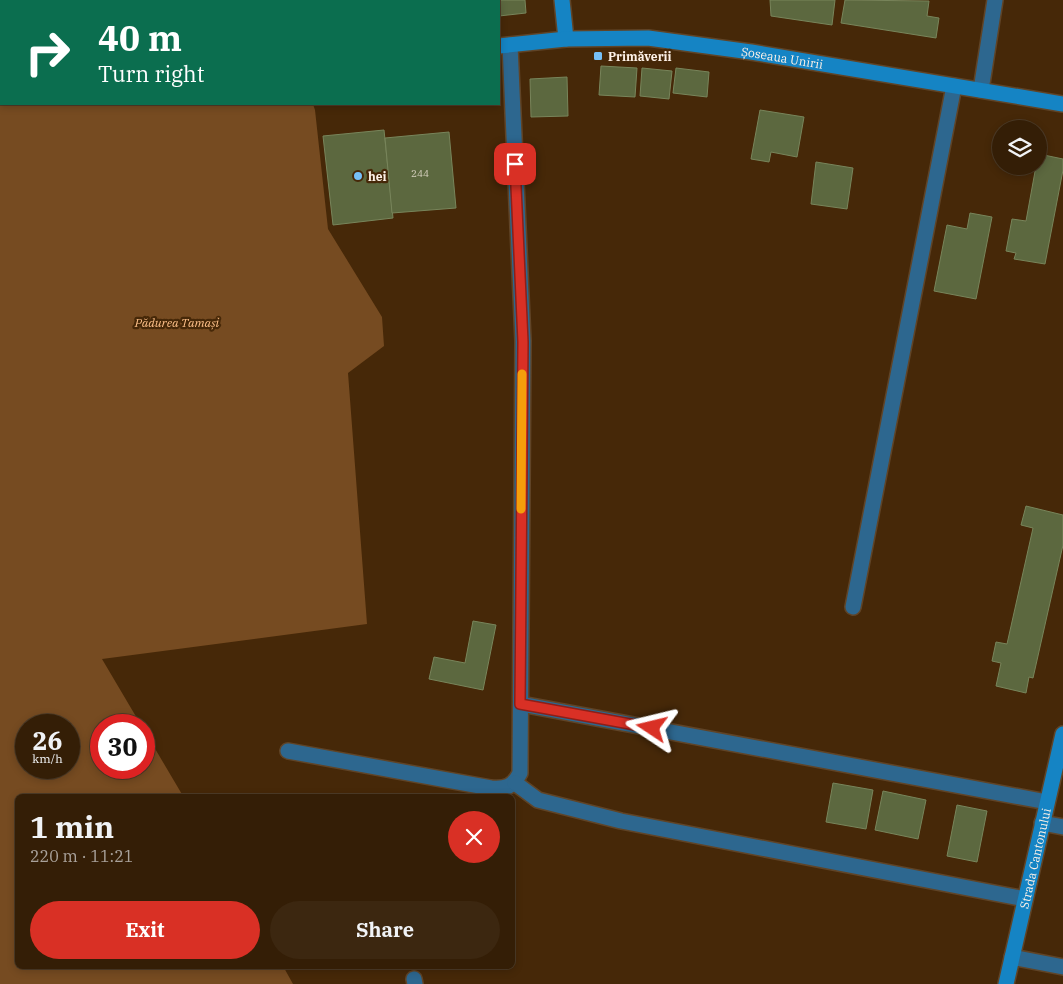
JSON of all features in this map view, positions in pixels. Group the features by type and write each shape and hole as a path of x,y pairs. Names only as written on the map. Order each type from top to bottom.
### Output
{"main road":[{"path":"562,0 566,39"},
{"name":"Șoseaua Unirii","path":"504,45 566,39 648,38 1063,104"},
{"name":"Strada Cantonului","path":"1006,984 1063,734"}],"street":[{"path":"981,90 995,0"},
{"path":"288,751 505,789 515,783 522,765 520,704 523,342 504,45"},
{"path":"853,606 954,86"},
{"path":"520,704 1046,802"},
{"path":"515,783 538,800 621,821 1025,899"},
{"path":"1042,823 1063,827"},
{"path":"1012,957 1063,967"}],"green space":[{"name":"Pădurea Tamași","path":"0,105 313,105 315,110 328,229 382,317 384,346 348,373 367,624 102,659 134,714 90,714 90,779 155,779 155,749 182,794 15,794 15,969 285,969 293,984 0,984"}],"building":[{"path":"500,0 525,0 526,13 500,16"},
{"path":"770,0 835,0 832,25 771,16"},
{"path":"845,0 929,1 927,16 939,18 936,38 841,23"},
{"path":"601,66 637,68 635,97 599,95"},
{"path":"642,68 672,71 669,99 640,96"},
{"path":"676,68 709,72 707,97 673,93"},
{"path":"567,77 568,116 531,117 530,79"},
{"path":"760,110 804,117 797,157 771,152 769,162 751,159"},
{"name":"hei","path":"384,130 393,218 333,225 323,136"},
{"path":"449,132 456,208 392,213 385,138"},
{"path":"1047,156 1063,159 1063,170 1045,264 1014,259 1016,253 1006,251 1012,219 1026,221 1034,175 1047,175"},
{"path":"816,162 853,168 847,209 811,204"},
{"path":"970,213 992,217 976,299 934,291 947,225 967,229"},
{"path":"1026,506 1063,515 1063,545 1033,678 1029,677 1026,693 996,686 1001,663 992,661 996,642 1007,644 1033,528 1021,525"},
{"path":"473,621 496,625 483,690 429,679 434,657 465,663"},
{"path":"833,783 873,790 866,829 826,822"},
{"path":"883,791 926,800 918,839 875,830"},
{"path":"957,805 987,811 977,862 947,856"}],"slow traffic":[{"path":"521,509 522,374"}],"place":[{"name":"Primăverii","path":"598,56"},
{"name":"hei","path":"358,176"}],"route":[{"path":"515,164 523,342 520,704 652,728"}]}
